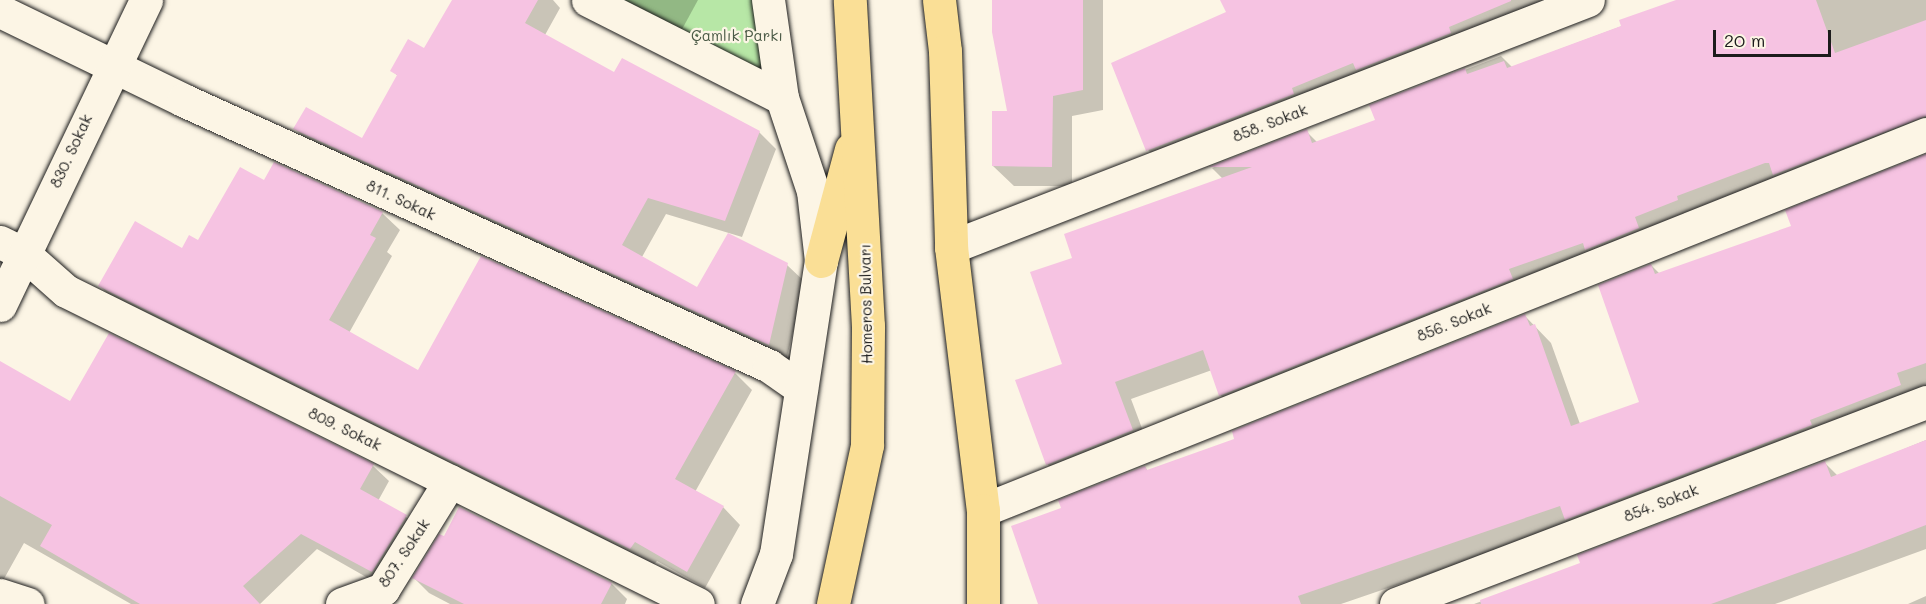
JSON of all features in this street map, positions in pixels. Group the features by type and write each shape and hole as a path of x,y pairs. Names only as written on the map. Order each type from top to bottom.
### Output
{"main road":[{"name":"Homeros Bulvarı","path":"833,604 867,445 868,326 859,119 850,0"},
{"path":"939,0 945,51 951,247 967,357 983,510 983,604"},
{"path":"821,261 859,119"}],"street":[{"name":"830. Sokak","path":"0,305 12,248 146,0"},
{"path":"588,0 782,98"},
{"path":"757,604 776,554 821,261 813,191 782,98 768,0"},
{"name":"858. Sokak","path":"951,247 1588,0"},
{"name":"811. Sokak","path":"0,11 112,65 769,366 801,388"},
{"name":"856. Sokak","path":"983,510 1926,134"},
{"name":"809. Sokak","path":"12,248 66,291 698,604"},
{"name":"854. Sokak","path":"1396,604 1926,402"},
{"name":"807. Sokak","path":"342,604 383,589 450,481"},
{"path":"0,595 28,604"}],"green space":[{"name":"Çamlık Parkı","path":"588,0 768,0 782,98"}],"building":[{"path":"452,0 538,0 525,23 614,72 622,58 760,131 725,221 648,198 622,245 697,287 728,233 788,263 769,345 293,129 306,107 362,138 397,75 390,71 408,39 424,48"},
{"path":"992,0 1083,0 1083,90 1053,96 1052,167 992,166 992,111 1007,111 992,32"},
{"path":"1220,0 1511,1 1449,27 1451,33 1356,70 1353,63 1292,88 1294,94 1146,151 1111,63 1226,12"},
{"path":"1676,0 1816,0 1835,53 1926,20 1926,116 1773,175 1769,163 1765,163 1677,196 1678,200 1635,217 1639,228 1585,250 1583,243 1509,269 1513,279 1219,396 1203,350 1115,382 1133,430 1046,465 1015,380 1062,364 1030,272 1072,258 1064,234 1252,167 1209,167 1307,129 1312,143 1375,120 1369,105 1465,68 1467,74 1504,61 1507,68 1621,26 1619,20"},
{"path":"1926,154 1926,363 1897,373 1901,385 1810,420 1812,425 1565,520 1560,506 1298,596 1301,604 1038,604 1011,526 1061,508 1058,500 1145,466 1147,470 1234,439 1232,431 1525,314 1530,326 1535,324 1571,426 1639,402 1598,285 1651,264 1655,274 1791,226 1785,210"},
{"path":"274,162 383,212 370,235 376,238 329,320 418,370 481,256 736,371 675,479 724,506 687,572 635,542 630,549 98,286 135,221 182,248 189,235 198,240 240,167 264,180"},
{"path":"109,333 374,464 360,489 407,515 372,572 301,534 243,586 260,604 140,604 40,546 52,525 0,496 0,361 70,401"},
{"path":"1926,440 1926,525 1856,552 1711,604 1481,604 1480,600 1580,563 1577,555 1825,461 1831,477"},
{"path":"459,507 612,583 601,604 464,604 412,578 439,534 444,536"}]}
